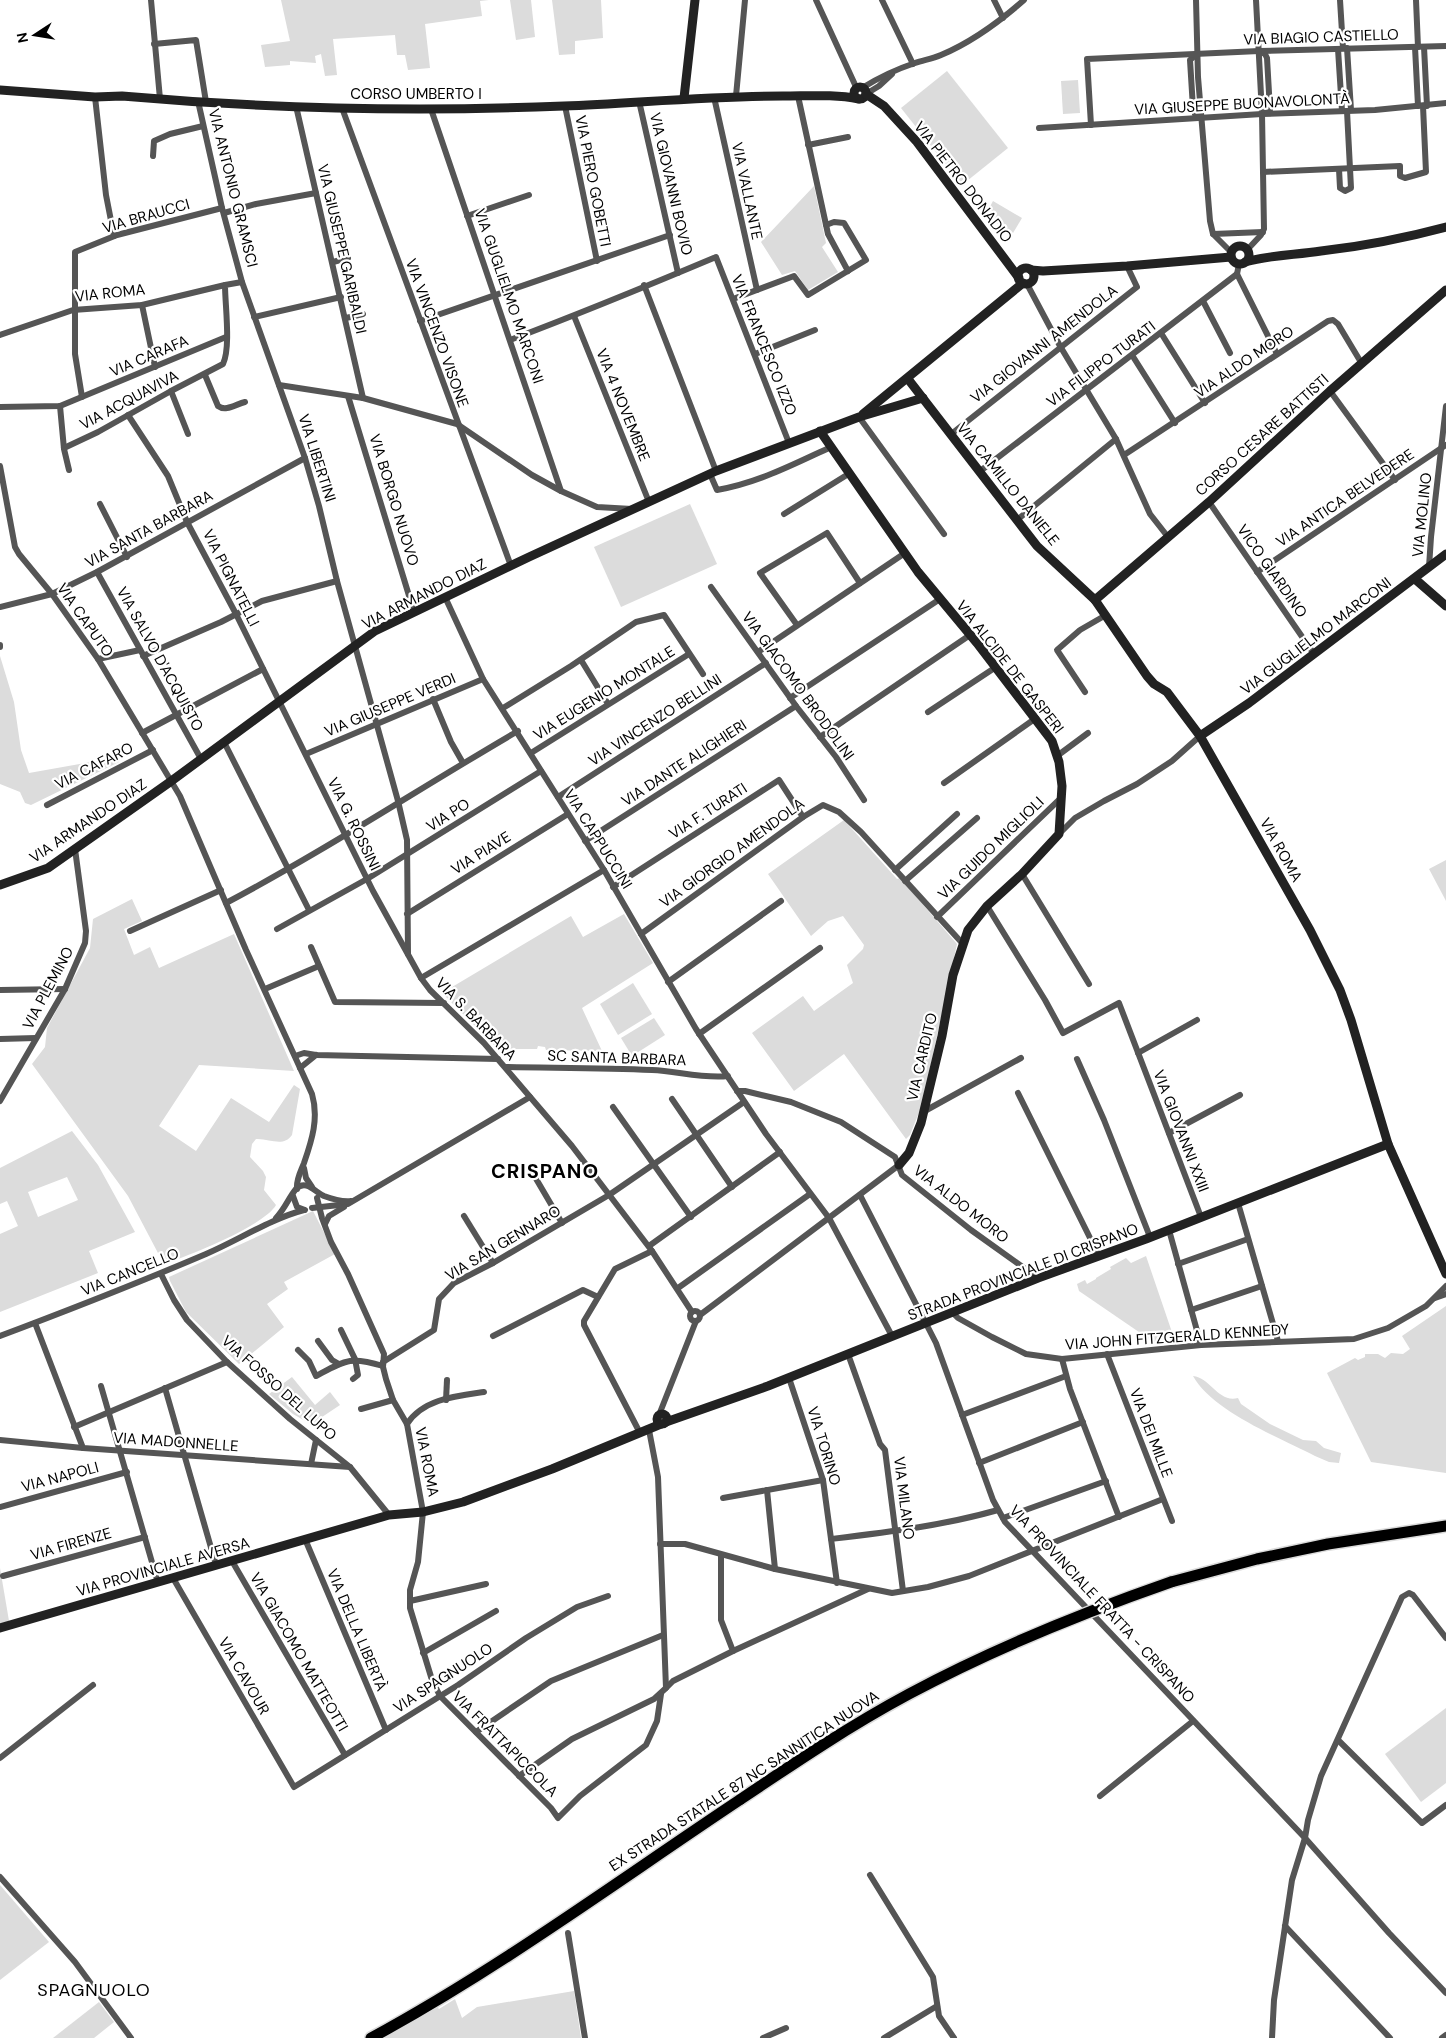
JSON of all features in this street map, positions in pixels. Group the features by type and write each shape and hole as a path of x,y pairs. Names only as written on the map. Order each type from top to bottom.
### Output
{"highway":[{"name":"EX STRADA STATALE 87 NC SANNITICA NUOVA","path":"371,2038 409,2018 523,1945 832,1739 907,1694 965,1664 1040,1630 1171,1582 1257,1559 1328,1544 1446,1526"}],"street":[{"path":"151,0 160,100"},
{"path":"684,98 696,0"},
{"path":"736,96 745,0"},
{"path":"816,0 861,93"},
{"path":"882,0 913,64"},
{"path":"994,0 1003,18"},
{"path":"861,93 893,73 951,51 1003,18 1024,0"},
{"path":"1196,0 1201,118 1210,221 1213,234 1231,254 1234,262 1242,263 1266,256 1319,252 1387,242 1446,227"},
{"path":"1256,0 1260,51 1264,229 1247,251 1248,257 1242,263 1237,274 1277,354"},
{"path":"1339,169 1340,188 1345,191 1351,188 1340,0"},
{"path":"1263,172 1400,166 1400,176 1405,178 1426,172 1416,0"},
{"name":"VIA ANTONIO GRAMSCI","path":"154,44 196,40 203,126 242,282"},
{"name":"VIA BIAGIO CASTIELLO","path":"1091,125 1086,59 1343,48 1446,46"},
{"path":"861,93 879,86 893,73"},
{"path":"875,99 879,86"},
{"name":"CORSO UMBERTO I","path":"0,90 202,102 342,108 431,109 566,106 684,98 861,93"},
{"name":"VIA PIETRO DONADIO","path":"861,93 875,99 918,142 1011,267 1026,281"},
{"name":"VIA PIETRO DONADIO","path":"861,93 892,116"},
{"path":"798,96 828,234 848,271"},
{"path":"95,97 106,195 114,236"},
{"name":"VIA VALLANTE","path":"714,97 756,290"},
{"name":"VIA GIOVANNI BOVIO","path":"639,101 678,273"},
{"name":"VIA GIUSEPPE BUONAVOLONTÀ","path":"1039,128 1262,114 1347,111 1446,103"},
{"name":"VIA GIUSEPPE GARIBALDI","path":"296,106 363,398"},
{"name":"VIA PIERO GOBETTI","path":"566,106 597,261"},
{"name":"VIA VINCENZO VISONE","path":"342,108 510,566"},
{"name":"VIA GUGLIELMO MARCONI","path":"431,109 561,491"},
{"path":"153,156 154,142 170,134 203,126"},
{"path":"808,145 848,137"},
{"name":"VIA BRAUCCI","path":"76,310 75,252 114,236 223,210 316,193"},
{"path":"467,216 529,195"},
{"path":"733,299 794,276 808,295 866,260 844,223 834,222 826,225"},
{"path":"1213,234 1263,232"},
{"path":"420,322 670,235"},
{"path":"1011,267 1043,271 1127,266 1231,254 1238,246 1244,247 1247,251 1266,256"},
{"name":"VIA FRANCESCO IZZO","path":"678,273 716,257 790,443"},
{"path":"333,262 348,258"},
{"name":"VIA GIOVANNI AMENDOLA","path":"950,435 1060,346 1137,288 1127,266"},
{"path":"859,417 1034,276 1027,270"},
{"path":"1027,270 1020,272 1060,346 1116,439 1150,514 1168,537"},
{"path":"1026,281 1043,271"},
{"path":"510,340 678,273"},
{"name":"VIA FILIPPO TURATI","path":"979,472 1237,274"},
{"name":"VIA ROMA","path":"0,335 76,310 142,305 242,282"},
{"name":"VIA LIBERTINI","path":"242,282 305,458 398,801 407,840 408,955"},
{"path":"225,285 226,337"},
{"path":"644,285 718,490 738,486 780,472 831,447"},
{"name":"CORSO CESARE BATTISTI","path":"1095,600 1209,502 1330,391 1446,290"},
{"path":"254,317 341,297"},
{"path":"1203,301 1230,353"},
{"path":"142,305 155,366"},
{"path":"76,310 75,354 82,397"},
{"path":"346,318 363,314"},
{"name":"VIA 4 NOVEMBRE","path":"574,316 649,502"},
{"name":"VIA ALDO MORO","path":"1124,455 1174,424 1328,320 1333,320 1338,324 1362,364"},
{"path":"755,354 815,330"},
{"path":"1161,333 1205,403"},
{"name":"VIA CARAFA","path":"60,406 226,337"},
{"name":"VIA ACQUAVIVA","path":"64,448 98,432 223,364 226,358 226,337"},
{"path":"1132,355 1174,424"},
{"path":"205,375 221,409 245,402"},
{"name":"VIA CAMILLO DANIELE","path":"908,378 1037,546 1095,600"},
{"path":"279,385 363,398 457,424 532,475 561,491 597,507 633,510"},
{"path":"171,391 188,434"},
{"path":"1330,391 1395,480"},
{"name":"VIA BORGO NUOVO","path":"348,396 414,612"},
{"path":"884,397 882,406 888,409"},
{"path":"820,431 923,398"},
{"path":"0,407 60,406 64,448 69,470"},
{"name":"VIA MOLINO","path":"1429,567 1444,447 1446,406"},
{"name":"VIA PIGNATELLI","path":"128,415 168,476 188,522 279,702"},
{"path":"859,417 944,534"},
{"name":"VIA ARMANDO DIAZ","path":"0,884 30,876 48,868 170,782 375,631 713,472 820,431"},
{"name":"VIA ALCIDE DE GASPERI","path":"820,431 905,553 1036,718 1052,741 1060,762 1062,796 1059,834"},
{"path":"1017,520 1116,439"},
{"name":"VIA ANTICA BELVEDERE","path":"1258,572 1444,447"},
{"name":"VIA SANTA BARBARA","path":"0,607 52,594 127,557 305,458"},
{"name":"VIA CAPUTO","path":"0,466 2,489 19,554 52,594 98,659 180,796 312,1094 316,1110 314,1130 298,1180 297,1189"},
{"path":"784,514 850,473"},
{"name":"VICO GIARDINO","path":"1209,502 1314,654"},
{"path":"100,504 127,557"},
{"path":"797,625 760,572 827,533 860,583"},
{"path":"758,652 905,553"},
{"name":"VIA GUGLIELMO MARCONI","path":"1200,736 1249,704 1446,554"},
{"name":"VIA SALVO D'ACQUISTO","path":"97,572 201,759"},
{"path":"1415,579 1446,606"},
{"path":"98,659 142,654 262,601 337,581"},
{"name":"VIA GIACOMO BRODOLINI","path":"711,587 864,800"},
{"name":"VIA CAPPUCCINI","path":"445,597 483,678 604,870 699,1034 744,1102 829,1218 892,1336"},
{"path":"790,698 940,599"},
{"name":"VIA ROMA","path":"1095,600 1154,684 1167,692 1200,736 1310,930 1340,990 1352,1020 1388,1144 1446,1274"},
{"path":"503,708 581,660 636,622 664,615 703,674"},
{"path":"1085,692 1057,650 1080,630 1106,615"},
{"path":"820,737 970,635"},
{"name":"VIA EUGENIO MONTALE","path":"531,753 689,654"},
{"path":"581,660 608,704"},
{"name":"VIA VINCENZO BELLINI","path":"558,797 766,663"},
{"path":"928,712 996,668"},
{"path":"142,733 263,669"},
{"name":"VIA GIUSEPPE VERDI","path":"306,754 483,678"},
{"path":"433,699 450,742 463,763"},
{"name":"VIA G. ROSSINI","path":"279,702 367,879 408,955"},
{"name":"VIA DANTE ALIGHIERI","path":"585,841 796,706"},
{"path":"944,783 1036,718"},
{"path":"226,903 290,869 398,801 518,731"},
{"path":"1057,756 1088,733"},
{"path":"962,947 968,930 986,906 1022,874 1075,818 1137,784 1172,761 1200,736"},
{"path":"224,742 290,869 309,910"},
{"name":"VIA CAFARO","path":"47,805 153,750"},
{"name":"VIA PO","path":"277,929 367,879 542,771"},
{"name":"VIA F. TURATI","path":"613,887 779,780 804,817"},
{"name":"VIA GUIDO MIGLIOLI","path":"937,917 1062,796"},
{"name":"VIA GIORGIO AMENDOLA","path":"641,934 823,805 839,812 861,832 962,947"},
{"name":"VIA PIAVE","path":"407,914 568,814"},
{"path":"895,870 957,814"},
{"path":"905,881 977,818"},
{"name":"VIA PLEMINO","path":"0,1101 65,989 85,944 86,937 75,849"},
{"path":"421,978 604,870"},
{"path":"1022,874 1089,984"},
{"path":"130,931 221,890"},
{"path":"668,982 781,901"},
{"name":"VIA GIOVANNI XXIII","path":"986,906 1063,1032 1119,1003 1201,1217"},
{"name":"VIA CARDITO","path":"899,1165 909,1153 924,1112 962,947"},
{"path":"311,948 334,1002 444,1003"},
{"path":"699,1034 820,948"},
{"name":"VIA S. BARBARA","path":"408,955 421,978 506,1067 572,1146 651,1249 678,1288 692,1312 691,1318 698,1318"},
{"path":"265,989 319,966"},
{"path":"0,990 65,989"},
{"path":"1138,1053 1198,1020"},
{"path":"0,1039 36,1038"},
{"path":"295,1056 304,1053 316,1055 498,1059"},
{"path":"300,1068 316,1055"},
{"path":"924,1112 1021,1058"},
{"path":"1078,1059 1150,1237"},
{"name":"SC SANTA BARBARA","path":"506,1067 652,1070 688,1072 714,1078 728,1076"},
{"name":"VIA ALDO MORO","path":"737,1091 745,1091 791,1102 841,1122 895,1157 902,1175 970,1230 1038,1278"},
{"path":"1018,1093 1099,1256"},
{"path":"1168,1133 1240,1095"},
{"path":"325,1226 326,1218 348,1204 530,1097"},
{"path":"672,1099 732,1187"},
{"name":"VIA SAN GENNARO","path":"383,1364 434,1330 438,1299 454,1283 493,1263 609,1195 744,1102"},
{"path":"613,1107 691,1216"},
{"name":"STRADA PROVINCIALE DI CRISPANO","path":"389,1515 423,1512 486,1494 645,1432 662,1420 789,1378 1038,1278 1150,1237 1314,1171 1388,1144"},
{"path":"666,1688 658,1477 645,1432 584,1321 615,1269 651,1249 691,1216 780,1152"},
{"path":"298,1350 309,1361 316,1376 339,1364 355,1359 383,1364 384,1354 325,1226 317,1198 304,1173 304,1164"},
{"path":"662,1420 698,1318 899,1165"},
{"path":"536,1178 562,1223"},
{"path":"267,1225 281,1213 297,1189 304,1186 324,1196 340,1201 356,1199"},
{"path":"678,1288 810,1194"},
{"name":"VIA PROVINCIALE FRATTA - CRISPANO","path":"860,1195 936,1343 992,1500 1003,1518 1032,1551 1305,1838 1389,1933 1446,1992"},
{"path":"293,1196 294,1204 304,1210"},
{"path":"312,1208 317,1202 317,1198"},
{"path":"1238,1203 1278,1341"},
{"path":"267,1225 284,1216 304,1210 348,1204"},
{"path":"464,1216 493,1263"},
{"name":"VIA CANCELLO","path":"0,1336 162,1274 233,1243 267,1225"},
{"path":"1168,1230 1201,1345"},
{"path":"1178,1264 1248,1239"},
{"name":"VIA FOSSO DEL LUPO","path":"162,1274 180,1312 227,1362 290,1419 350,1467 389,1515"},
{"path":"1192,1310 1262,1286"},
{"name":"VIA JOHN FITZGERALD KENNEDY","path":"953,1313 958,1318 1026,1354 1062,1359 1201,1345 1354,1339 1388,1328 1426,1306 1446,1286"},
{"path":"493,1336 583,1290 598,1296"},
{"name":"VIA JOHN FITZGERALD KENNEDY","path":"1434,1299 1446,1294"},
{"path":"35,1323 83,1448"},
{"path":"341,1330 355,1359 358,1375 353,1379"},
{"path":"318,1341 332,1360 339,1364"},
{"name":"VIA MILANO","path":"848,1354 880,1444 885,1450 903,1591"},
{"name":"VIA DEI MILLE","path":"1108,1354 1172,1521"},
{"path":"1062,1359 1066,1376 1119,1517"},
{"path":"74,1427 227,1362"},
{"name":"VIA ROMA","path":"383,1364 393,1400 407,1424 423,1512"},
{"path":"962,1415 1066,1376"},
{"name":"VIA TORINO","path":"789,1378 823,1480 838,1582"},
{"path":"446,1400 447,1380"},
{"path":"101,1386 158,1583"},
{"path":"165,1388 216,1565"},
{"path":"407,1424 418,1410 446,1400 484,1392"},
{"path":"361,1409 393,1400"},
{"path":"979,1462 1083,1422"},
{"name":"VIA MADONNELLE","path":"0,1440 83,1448 350,1467"},
{"path":"310,1464 316,1440"},
{"name":"VIA NAPOLI","path":"0,1507 127,1472"},
{"path":"723,1498 823,1480"},
{"path":"1003,1518 1106,1481"},
{"path":"767,1490 775,1569"},
{"path":"660,1544 685,1544 775,1569 892,1593 969,1576 1163,1499"},
{"path":"831,1539 896,1532 957,1522 998,1510"},
{"name":"VIA FRATTAPICCOLA","path":"423,1512 418,1562 410,1590 410,1601 413,1622 432,1680 440,1696 551,1808 558,1818 580,1796 646,1745 657,1721 661,1694"},
{"name":"VIA PROVINCIALE AVERSA","path":"0,1628 389,1515"},
{"name":"VIA FIRENZE","path":"3,1576 145,1537"},
{"name":"VIA DELLA LIBERTÀ","path":"305,1539 386,1730"},
{"path":"721,1555 722,1620 733,1651"},
{"name":"VIA GIACOMO MATTEOTTI","path":"232,1561 345,1756"},
{"name":"VIA CAVOUR","path":"173,1578 294,1787"},
{"path":"410,1601 486,1584"},
{"path":"519,1776 572,1739 661,1694 673,1681 733,1651 868,1589"},
{"path":"1272,2038 1274,2000 1292,1880 1321,1776 1405,1594 1409,1593 1416,1598 1446,1638"},
{"name":"VIA SPAGNUOLO","path":"294,1787 440,1696 577,1607 608,1596"},
{"path":"423,1653 496,1611"},
{"path":"476,1732 551,1681 663,1635"},
{"path":"0,1758 93,1685"},
{"path":"1100,1796 1193,1721"},
{"path":"1338,1740 1422,1823 1446,1805"},
{"path":"870,1875 933,1977 939,2016 954,2038"},
{"path":"0,1877 75,1962 132,2038"},
{"path":"1285,1926 1390,2038"},
{"path":"568,1933 586,2038"},
{"path":"884,2038 937,2006"},
{"path":"763,2038 786,2028"},
{"path":"1442,2038 1446,2034"}],"shaded area":[{"path":"281,0 489,0 480,1 482,16 425,24 430,68 408,70 405,55 397,55 395,35 333,39 337,75 325,76 321,54 315,56 316,63 290,61 290,65 265,67 261,45 290,41"},
{"path":"510,0 531,0 535,37 516,40"},
{"path":"552,0 601,0 603,38 575,41 575,54 559,55"},
{"path":"947,71 1008,148 962,185 901,108"},
{"path":"1078,80 1080,113 1063,114 1061,81"},
{"path":"814,186 826,243 822,247 838,272 808,290 795,271 782,275 761,242"},
{"path":"993,201 1022,218 1013,233 985,216"},
{"path":"690,504 717,564 621,607 594,547"},
{"path":"0,656 14,702 21,750 29,773 119,757 119,762 31,805 25,803 20,792 0,784"},
{"path":"844,820 897,879 900,878 957,944 922,1105 910,1135 906,1139 844,1054 794,1091 752,1033 803,996 814,1011 853,983 847,965 863,949 864,945 843,916 828,921 811,936 768,874"},
{"path":"1446,860 1446,901 1429,869"},
{"path":"132,899 142,921 124,929 134,955 150,947 159,968 234,934 294,1071 199,1065 159,1126 196,1151 231,1098 269,1122 294,1085 300,1089 292,1135 280,1142 256,1139 252,1144 250,1157 263,1171 266,1177 264,1190 276,1205 257,1222 225,1239 166,1263 158,1253 128,1196 32,1064 45,1047 47,1028 90,948 93,919"},
{"path":"624,914 653,963 582,1008 602,1051 546,1050 545,1047 538,1046 537,1049 498,1049 442,993 571,916 583,937"},
{"path":"633,983 652,1014 618,1035 600,1004"},
{"path":"654,1018 665,1035 632,1056 621,1038"},
{"path":"72,1131 98,1165 135,1232 89,1251 98,1273 0,1312 0,1234 18,1226 7,1201 0,1204 0,1168","holes":["67,1177 78,1200 38,1217 28,1192"]},
{"path":"313,1211 335,1254 284,1282 288,1289 267,1304 284,1327 239,1364 186,1312 169,1277"},
{"path":"1146,1256 1175,1341 1155,1343 1079,1291 1077,1284 1085,1280 1087,1284 1126,1258 1131,1263"},
{"path":"1446,1306 1446,1473 1371,1462 1327,1373 1355,1358 1358,1360 1365,1357 1365,1354 1378,1354 1385,1358 1391,1353 1403,1354 1410,1349 1402,1336"},
{"path":"1193,1376 1205,1381 1225,1397 1231,1399 1238,1398 1241,1404 1270,1424 1303,1440 1316,1441 1324,1448 1341,1453 1339,1463 1329,1462 1315,1456 1231,1412 1202,1389"},
{"path":"292,1377 315,1405 330,1392 340,1405 319,1419 314,1426 293,1414 269,1394"},
{"path":"0,1568 9,1621 0,1624"},
{"path":"1446,1708 1446,1783 1421,1802 1385,1754"},
{"path":"0,1885 49,1942 0,1980"},
{"path":"574,1991 581,2038 381,2038 455,1999 462,2018 477,2007"},
{"path":"99,2002 114,2022 94,2038 53,2038"}],"district":[{"name":"CRISPANO","path":"545,1171"},
{"name":"SPAGNUOLO","path":"94,1990"}]}
